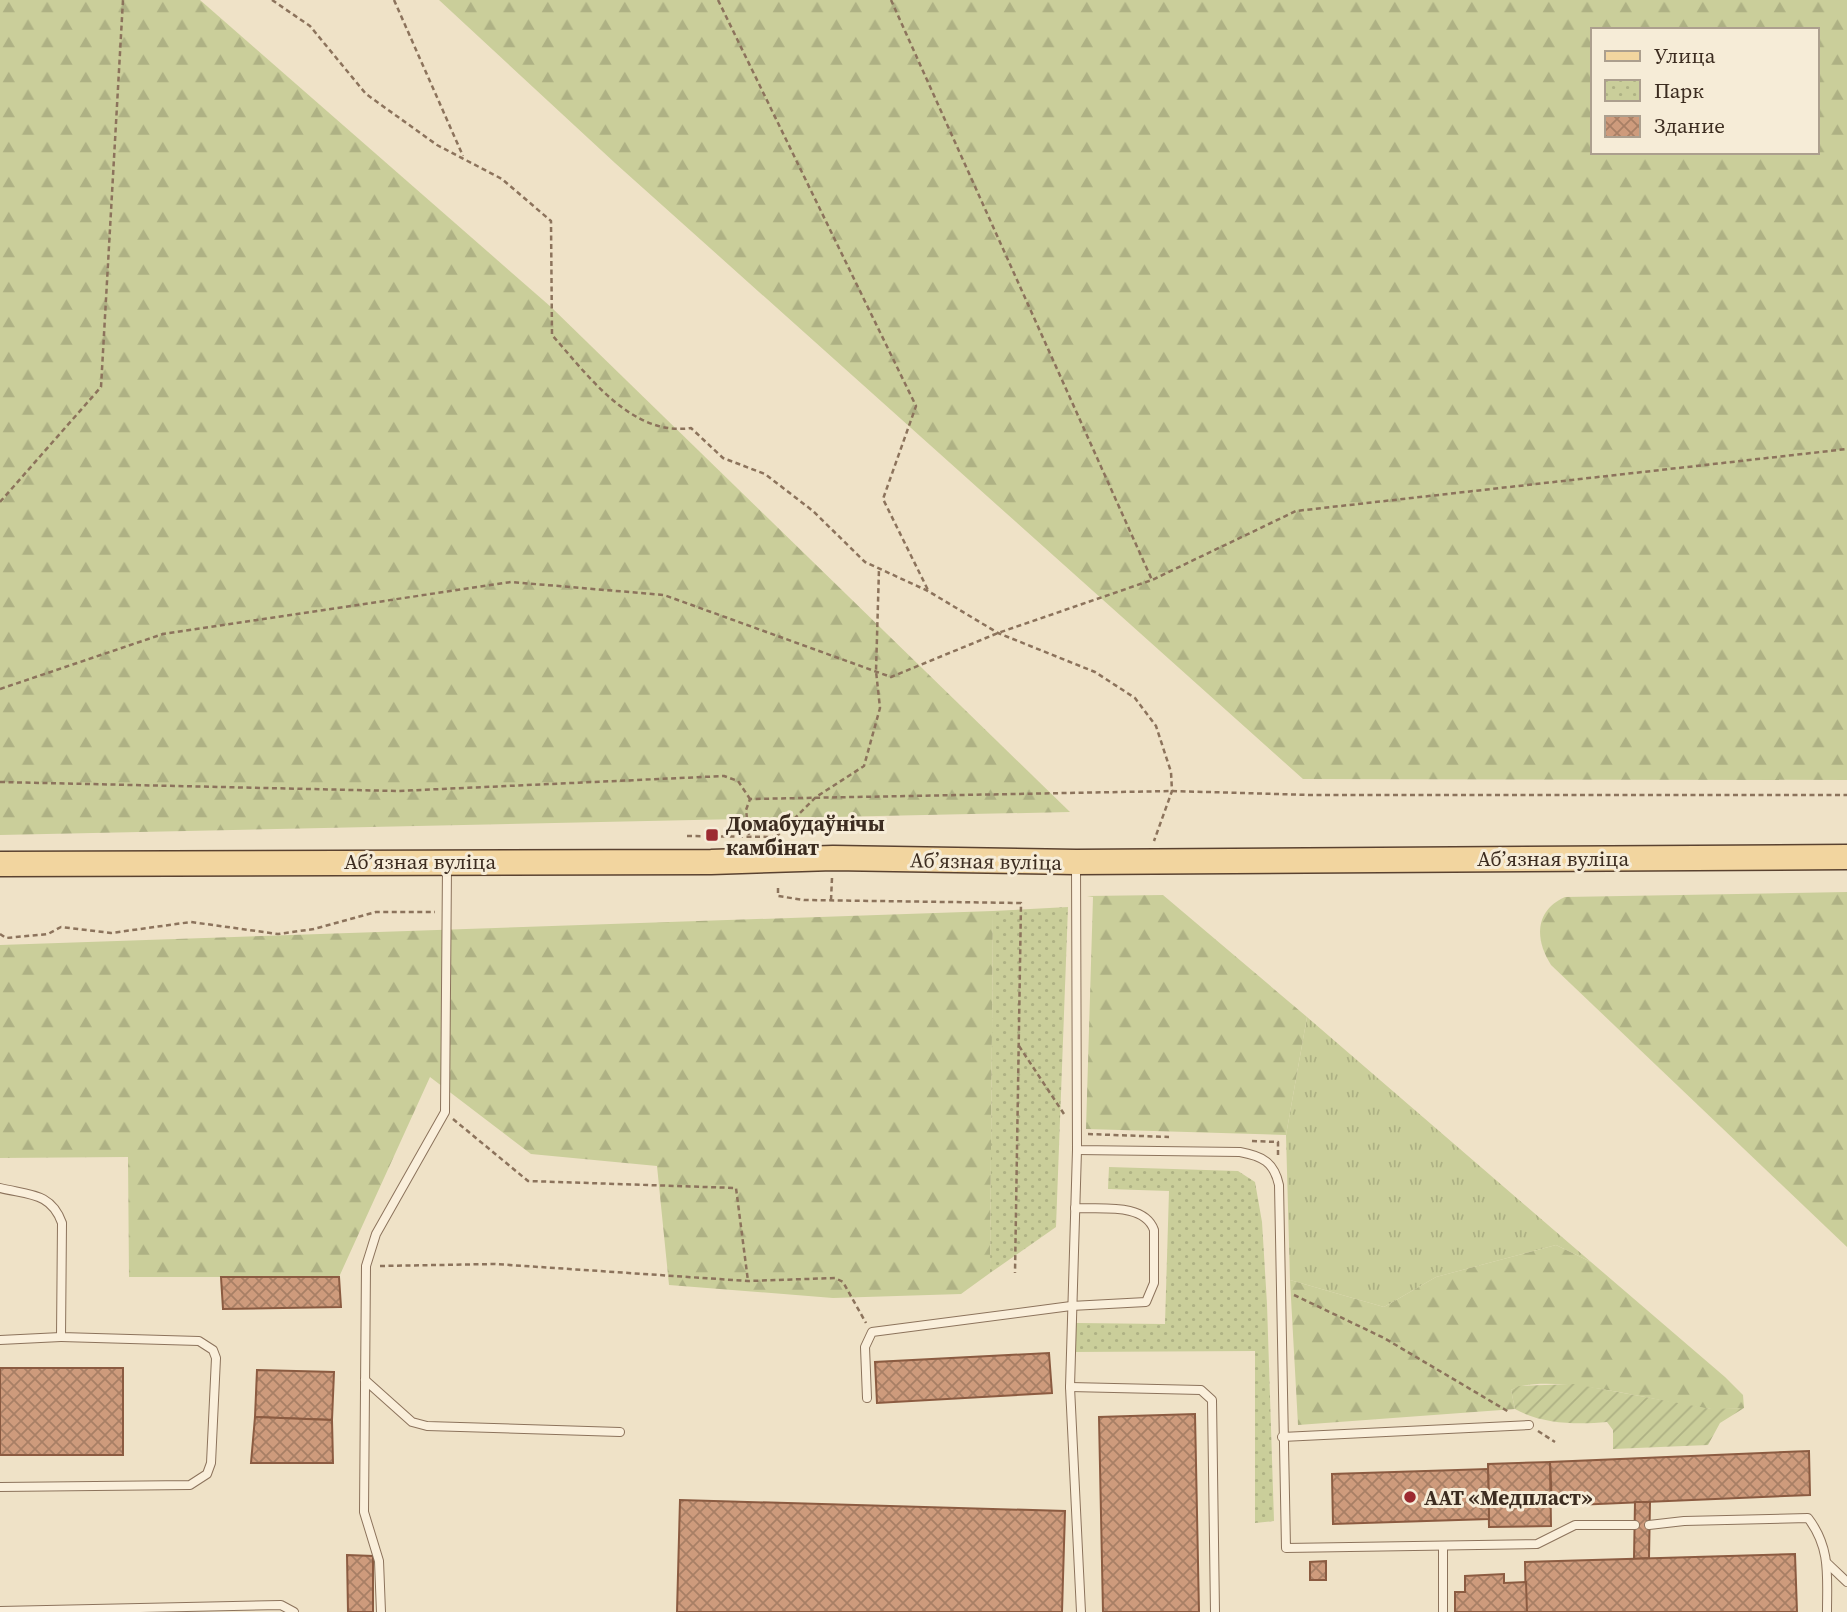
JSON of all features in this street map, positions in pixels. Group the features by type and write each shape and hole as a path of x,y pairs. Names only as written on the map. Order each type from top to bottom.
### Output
{"main road":[{"name":"Абʼязная вуліца","path":"0,864 447,860 711,862 833,858 1076,862 1147,859 1847,857"}],"lane":[{"path":"381,1612 379,1561 363,1512 366,1266 376,1234 445,1112 447,860"},
{"path":"1076,862 1077,1150 1070,1387 1080,1612"},
{"path":"1077,1150 1240,1152 1264,1158 1275,1170 1279,1185 1286,1548 1537,1544 1575,1525 1635,1525"},
{"path":"0,1188 42,1198 58,1211 62,1223 61,1337"},
{"path":"867,1398 865,1347 872,1332 1071,1306 1137,1305 1146,1302 1154,1283 1154,1230 1145,1216 1138,1212 1074,1208"},
{"path":"0,1340 61,1337 199,1341 213,1350 216,1357 211,1463 207,1474 190,1485 0,1487"},
{"path":"365,1380 406,1417 427,1426 620,1432"},
{"path":"1070,1387 1201,1390 1212,1400 1215,1612"},
{"path":"1282,1437 1529,1425"},
{"path":"1649,1525 1684,1521 1808,1518 1822,1535 1827,1563 1827,1612"},
{"path":"1443,1547 1443,1612"},
{"path":"1827,1563 1847,1582"},
{"path":"0,1611 281,1605 294,1612"}],"path":[{"path":"0,502 101,387 123,0"},
{"path":"272,0 310,26 366,94 437,145 463,156 502,179 551,222 552,335 608,398 654,425 675,430 691,428 723,458 765,474 813,511 865,562 928,591 998,634 1095,672 1135,698 1156,726 1171,772 1172,790 1147,859"},
{"path":"394,0 463,156"},
{"path":"718,0 916,406 883,499 928,591"},
{"path":"891,0 1152,580"},
{"path":"0,689 163,634 511,582 664,595 891,677 998,634 1152,580 1296,511 1847,449"},
{"path":"776,837 816,797 864,766 880,708 876,671 879,569"},
{"path":"0,782 398,791 724,776 738,781 750,799"},
{"path":"750,799 1172,790 1311,795 1847,795"},
{"path":"749,835 746,810 750,799"},
{"path":"687,836 740,835"},
{"path":"778,888 778,896 804,900 1021,903 1015,1272"},
{"path":"0,934 6,938 48,934 61,927 111,933 191,922 278,934 314,929 376,912 445,912"},
{"path":"1019,1046 1077,1133 1171,1137"},
{"path":"445,1112 528,1181 736,1188 748,1281"},
{"path":"1251,1141 1278,1142 1278,1156"},
{"path":"366,1266 495,1264 748,1281 835,1278 843,1282 872,1332"},
{"path":"1283,1290 1384,1338 1555,1442"}],"green space":[{"path":"0,0 200,0 551,307 1070,812 0,835"},
{"path":"439,0 1847,0 1847,780 1303,779 615,163"},
{"path":"1847,892 1847,1247 1551,965 1542,946 1540,927 1547,910 1565,897"},
{"path":"1163,895 1307,1017 1286,1135 1086,1129 1093,897 1087,896"},
{"path":"1068,907 1056,1227 990,1273 993,911"},
{"path":"993,911 990,1273 961,1294 833,1298 669,1285 657,1166 531,1154 430,1077 339,1277 129,1277 128,1157 0,1158 0,945"},
{"path":"1307,1017 1591,1262 1556,1245 1436,1277 1384,1307 1290,1280 1286,1135"},
{"path":"1109,1167 1238,1171 1255,1182 1262,1222 1267,1304 1274,1521 1255,1523 1255,1351 1070,1352 1076,1323 1165,1324 1169,1191 1108,1189"},
{"path":"1556,1245 1591,1262 1725,1377 1743,1395 1744,1408 1711,1409 1608,1390 1551,1384 1528,1385 1511,1390 1515,1409 1298,1425 1290,1280 1384,1307 1436,1277"},
{"path":"1574,1384 1711,1409 1744,1408 1720,1423 1708,1445 1613,1449 1613,1430 1607,1422 1560,1422 1536,1418 1515,1409 1511,1390 1519,1386"}],"building":[{"path":"221,1277 339,1277 341,1307 223,1309"},
{"path":"1049,1353 1052,1393 877,1403 875,1362"},
{"path":"0,1368 123,1368 123,1455 0,1455"},
{"path":"257,1370 334,1372 332,1420 255,1417"},
{"path":"1195,1414 1199,1612 1103,1612 1099,1417"},
{"path":"255,1417 332,1420 333,1463 251,1463"},
{"path":"1809,1451 1810,1495 1552,1506 1550,1462"},
{"path":"1550,1462 1551,1526 1489,1527 1488,1464"},
{"name":"ААТ «Медпласт»","path":"1488,1469 1489,1519 1333,1524 1332,1474"},
{"path":"680,1500 1065,1511 1062,1612 677,1612"},
{"path":"1635,1502 1650,1502 1649,1558 1634,1559"},
{"path":"1795,1554 1797,1612 1526,1612 1525,1562"},
{"path":"347,1555 373,1556 373,1612 348,1612"},
{"path":"1326,1561 1326,1580 1310,1580 1310,1562"},
{"path":"1504,1574 1504,1583 1526,1582 1527,1612 1455,1612 1455,1592 1465,1592 1465,1576"}],"place":[{"name":"Домабудаўнічы камбінат","path":"712,835"},
{"name":"ААТ «Медпласт»","path":"1410,1497"}]}
